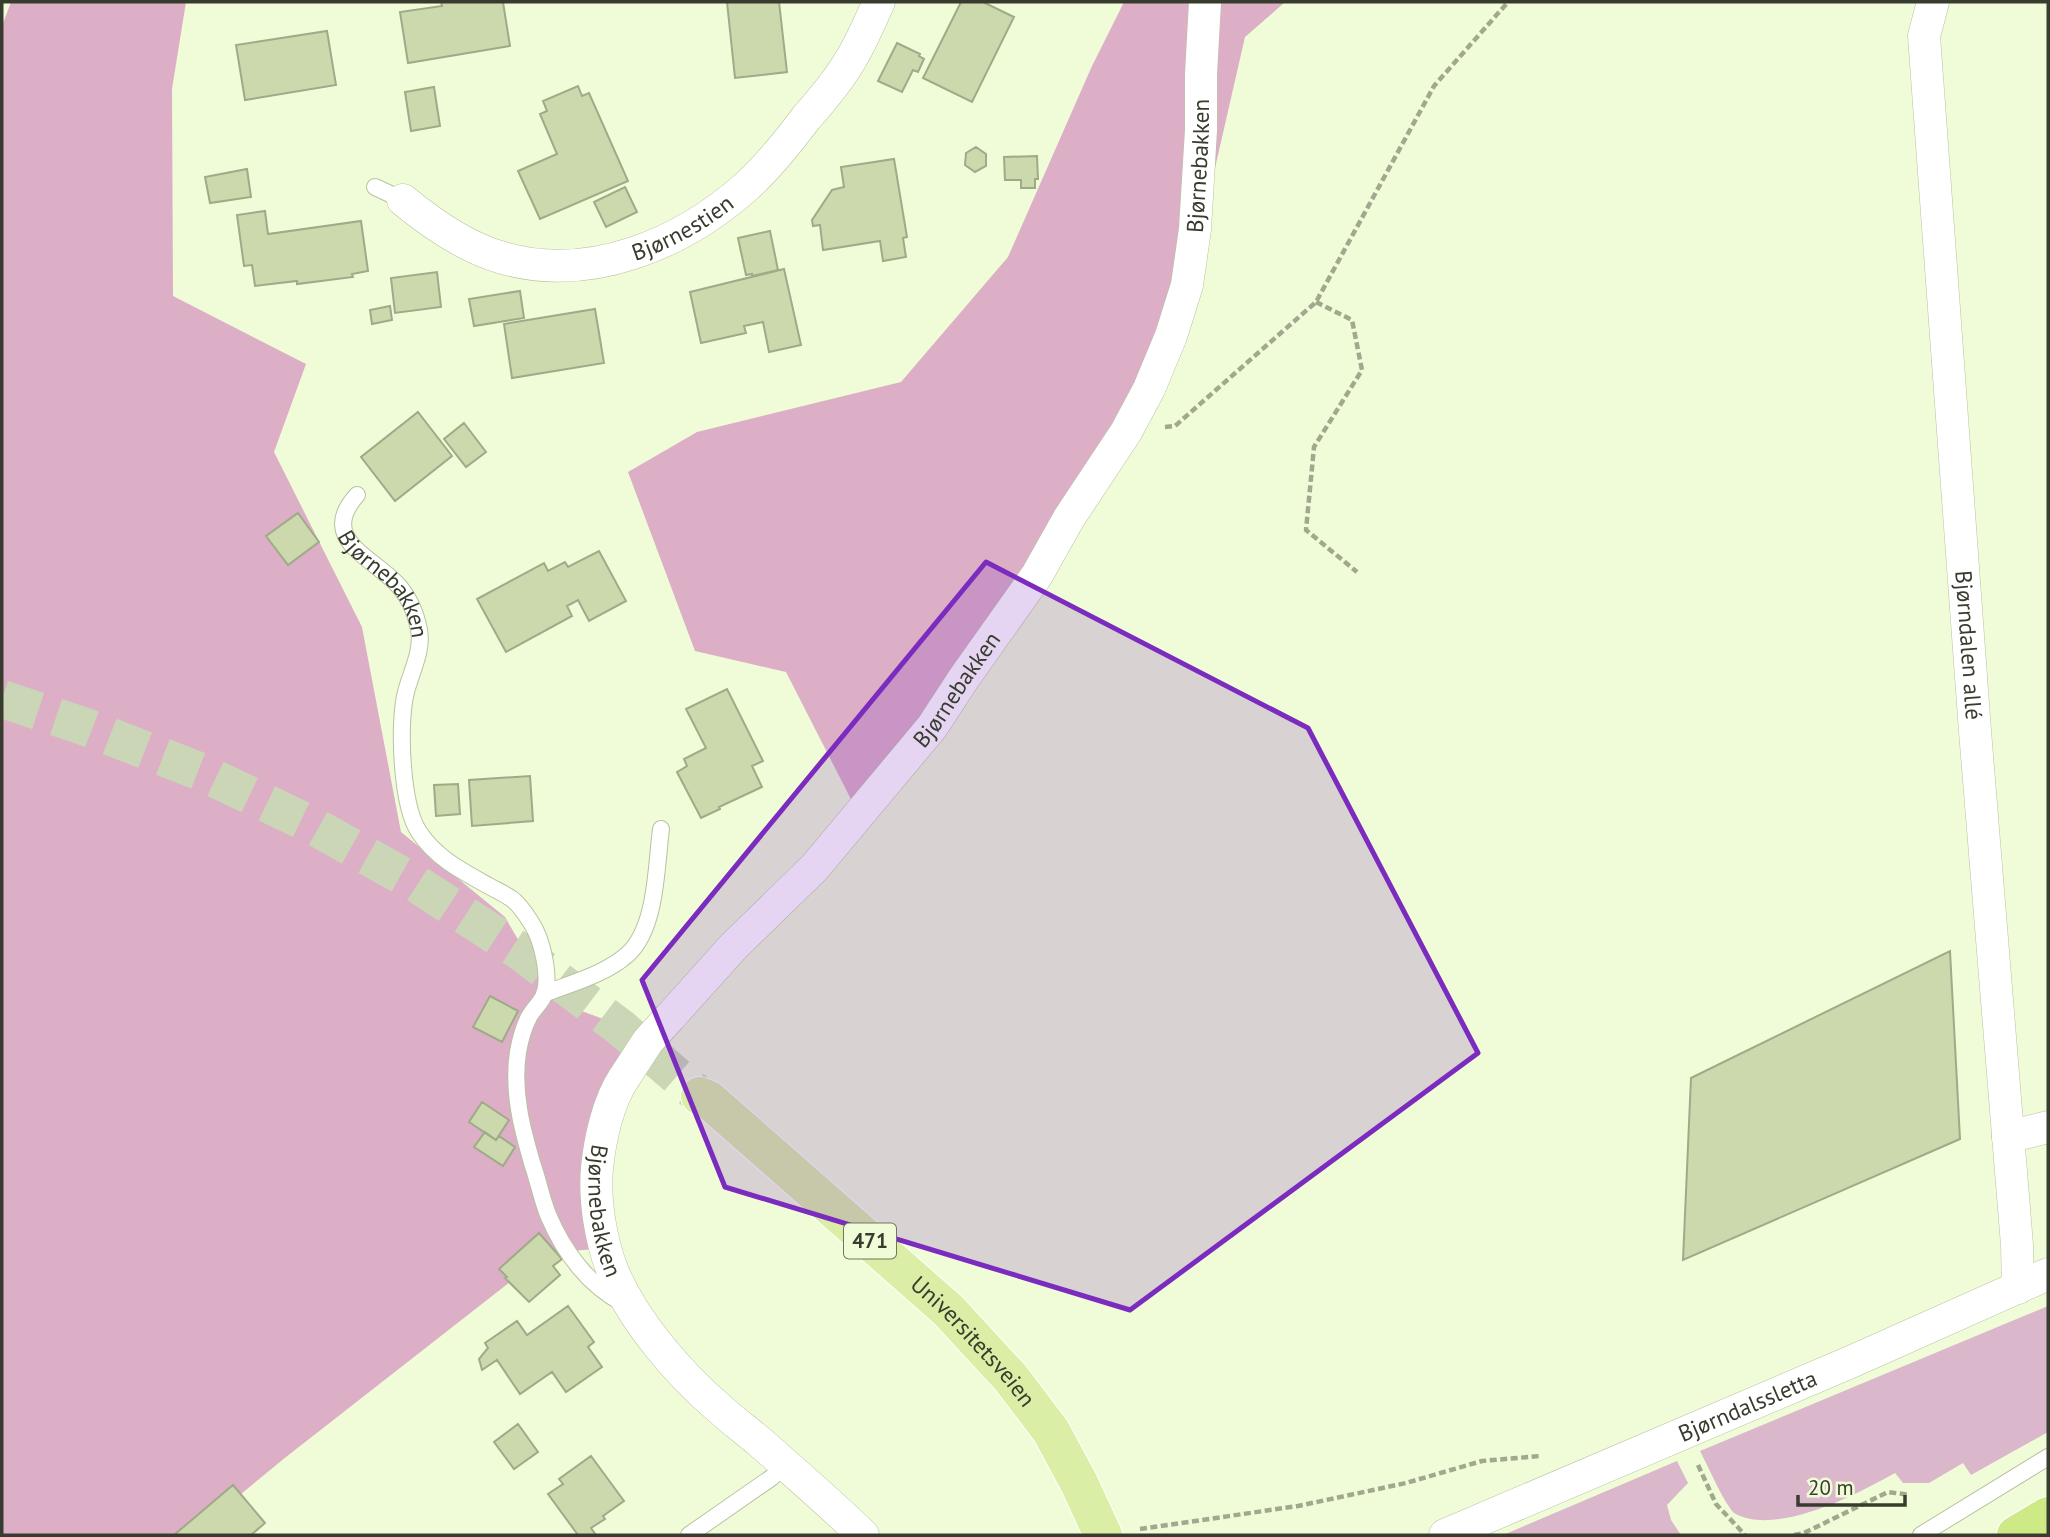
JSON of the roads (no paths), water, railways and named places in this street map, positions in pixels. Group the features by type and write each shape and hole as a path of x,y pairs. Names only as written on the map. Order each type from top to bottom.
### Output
{"highway":[{"path":"2016,1535 2048,1516"}],"main road":[{"name":"Universitetsveien","path":"1073,1535 1054,1489 1026,1438 986,1384 923,1317 706,1105 700,1096 709,1100 948,1310 1010,1377 1051,1431 1079,1483 1116,1534"}],"street":[{"name":"Bjørnestien","path":"389,194 462,240 502,258 544,266 591,264 628,255 670,239 710,215 747,186 781,151 851,59 879,2"},
{"name":"Bjørnebakken","path":"863,1535 719,1409 681,1371 632,1308 612,1271 602,1232 596,1188 600,1141 618,1087 648,1041 733,947 815,867 932,727 1037,575 1069,518 1126,432 1149,390 1171,337 1186,285 1195,229 1205,2"},
{"name":"Bjørndalen allé","path":"1933,2 1924,36 1975,731 2017,1245 2018,1287"},
{"path":"2008,1137 2048,1127"},
{"name":"Bjørndalssletta","path":"1444,1535 1853,1361 2048,1274"}],"lane":[{"name":"Bjørnebakken","path":"357,495 347,505 342,527 351,547 397,583 410,602 420,632 415,665 405,693 401,728 402,762 408,800 417,830 436,854 513,900 533,925 546,964 544,994 528,1018 518,1051 516,1089 523,1131 549,1217 567,1249 588,1278 609,1296 632,1308"},
{"path":"544,994 602,970 627,955 640,940 650,916 661,829"},
{"path":"1922,1535 2048,1457"},
{"path":"689,1535 785,1466"}],"tunnel":[{"path":"2,699 83,726 199,771 310,824 417,884 521,952 621,1028 700,1096"}]}
